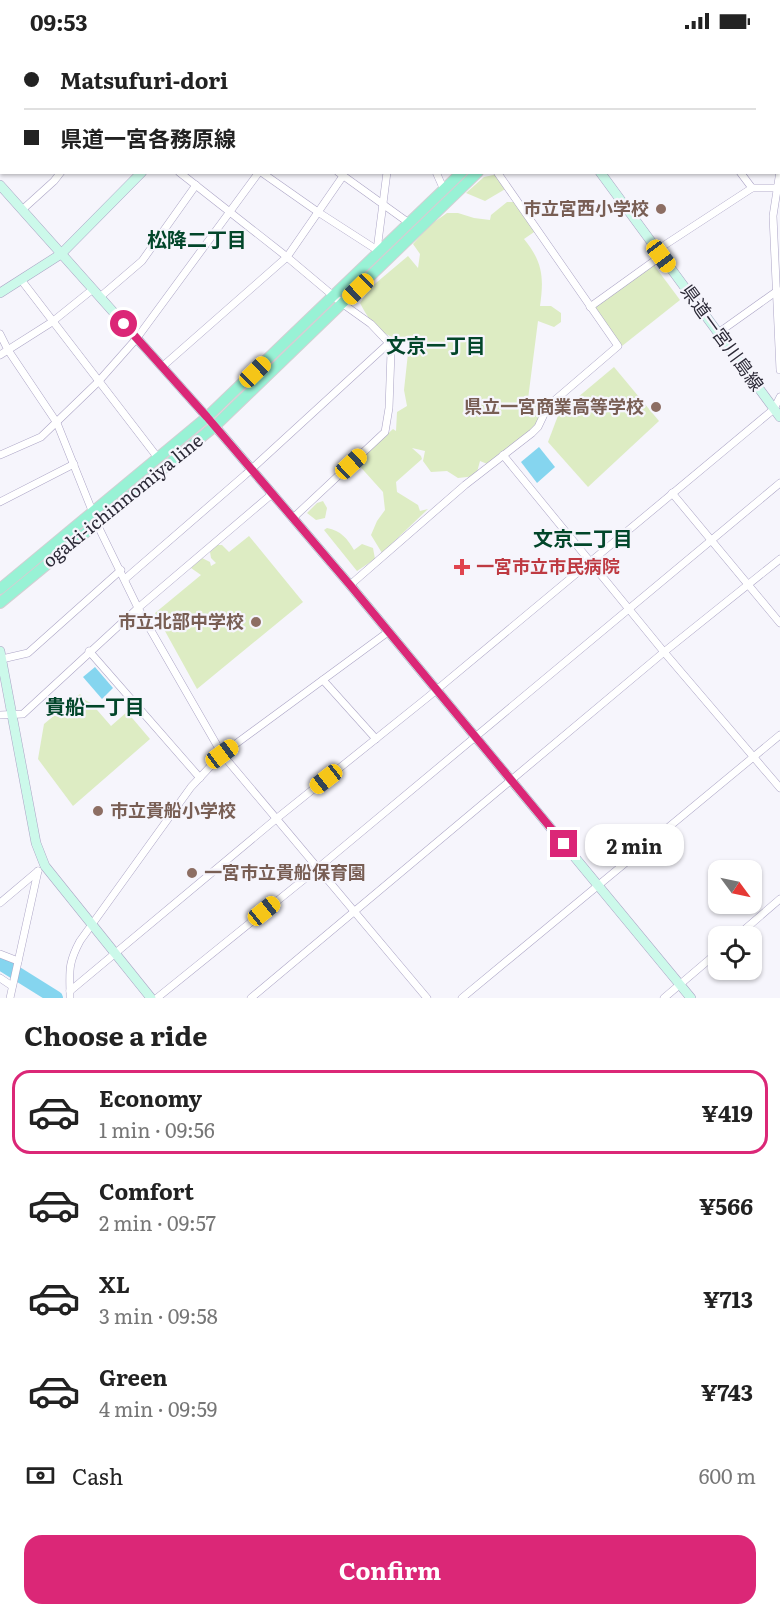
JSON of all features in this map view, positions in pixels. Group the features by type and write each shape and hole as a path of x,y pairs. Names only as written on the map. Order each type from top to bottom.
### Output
{"main road":[{"path":"0,293 61,254 140,174"},
{"name":"ogaki-ichinnomiya line","path":"0,589 215,426 339,300 378,252 460,174"},
{"name":"ogaki-ichinnomiya line","path":"0,603 95,519 158,458 339,300 476,174"},
{"name":"県道一宮川島線","path":"601,174 777,413"},
{"path":"0,185 215,426 350,585 691,998"},
{"path":"1,655 41,868 92,925 151,998"}],"street":[{"path":"22,210 59,174"},
{"path":"182,174 371,324 389,343 391,375 385,432 293,518"},
{"path":"0,455 41,437 98,382 137,338 259,174"},
{"path":"263,174 378,252 387,174"},
{"path":"163,366 287,257 341,174 409,223"},
{"path":"437,174 444,190"},
{"path":"350,585 465,485 538,427 548,406 618,346 498,174"},
{"path":"742,174 752,188"},
{"path":"0,355 142,261 196,185"},
{"path":"590,307 659,253 752,188 778,188 773,216 780,370"},
{"path":"22,281 158,458"},
{"path":"718,333 778,291"},
{"path":"0,334 8,350 57,423 95,519 138,608 222,754 427,998"},
{"path":"125,579 251,469 389,343"},
{"path":"70,995 276,819 376,740 672,493 777,413 780,397"},
{"path":"503,455 664,652 780,788"},
{"path":"0,501 74,464"},
{"path":"157,998 318,868 780,483"},
{"path":"672,493 780,623"},
{"path":"0,715 23,714 89,651 272,495"},
{"path":"251,998 664,652 780,559"},
{"path":"1,655 28,653 120,570"},
{"path":"70,995 68,971 72,956 80,941 146,848 200,778 222,754 388,632"},
{"path":"89,651 200,778"},
{"path":"323,680 376,740"},
{"path":"462,998 780,735"},
{"path":"0,903 41,868"},
{"path":"10,998 41,868"},
{"path":"749,926 780,899"},
{"path":"0,954 18,963"},
{"path":"664,998 708,961"},
{"path":"0,978 13,982"}],"green space":[{"path":"498,174 507,188 485,201 466,193 484,177"},
{"path":"507,202 517,202 537,230 524,239 535,255 541,271 540,306 551,306 561,313 561,322 554,327 538,321 528,399 548,406 538,427 490,465 480,461 476,476 458,478 447,471 431,472 423,461 425,451 412,448 422,459 396,482 397,492 418,505 420,511 428,509 382,553 371,535 385,510 383,492 356,462 393,429 396,431 397,412 407,406 404,390 409,344 379,330 360,303 370,288 408,256 418,268 420,254 413,244 430,225 447,213 490,220 491,215"},
{"path":"651,261 680,300 622,346 592,306"},
{"path":"614,367 659,421 588,487 548,442 559,413"},
{"path":"323,501 327,508 325,518 316,520 307,513 317,503"},
{"path":"327,528 343,536 354,550 362,544 373,548 375,559 357,571 324,530"},
{"path":"249,536 303,602 197,689 155,613 201,575 191,568 202,558 210,562 211,566 216,563 211,558 210,552 217,545 222,545 229,552"},
{"path":"80,694 111,726 127,712 150,739 73,806 38,759 44,724"}],"water":[{"path":"539,447 555,467 537,483 521,462"},
{"path":"95,667 113,688 102,699 83,677"}],"waterway":[{"path":"0,963 56,998"}],"place":[{"name":"市立宮西小学校","path":"661,209"},
{"name":"県立一宮商業高等学校","path":"656,407"},
{"name":"一宮市立市民病院","path":"462,567"},
{"name":"市立北部中学校","path":"256,622"},
{"name":"市立貴船小学校","path":"98,811"},
{"name":"一宮市立貴船保育園","path":"192,873"}],"district":[{"name":"松降二丁目","path":"197,240"},
{"name":"文京一丁目","path":"436,346"},
{"name":"文京二丁目","path":"583,539"},
{"name":"貴船一丁目","path":"95,707"}],"route":[{"path":"124,324 163,366 350,585 564,844"}]}
